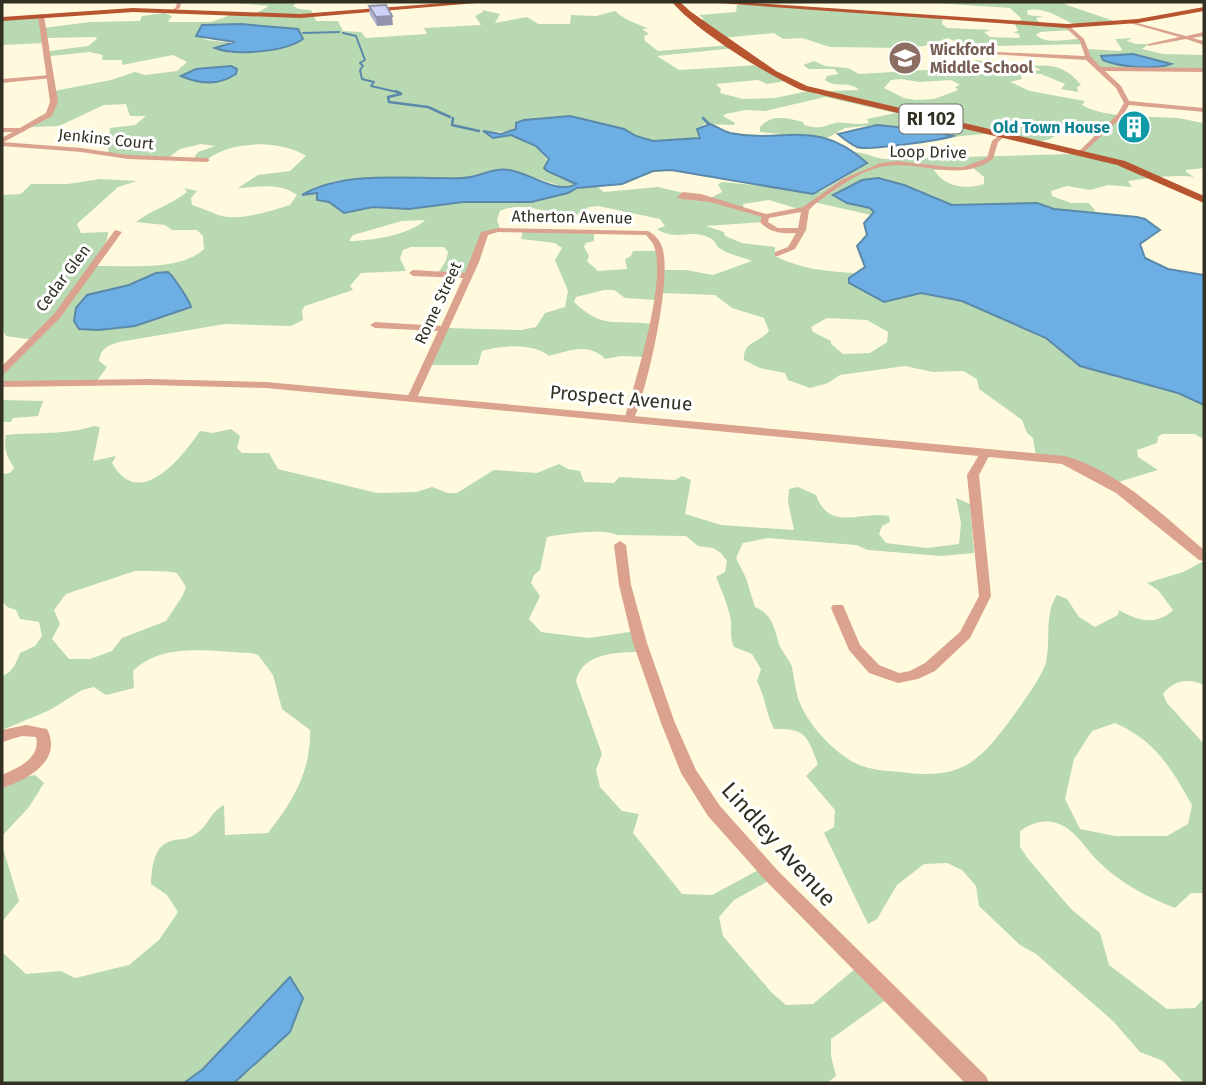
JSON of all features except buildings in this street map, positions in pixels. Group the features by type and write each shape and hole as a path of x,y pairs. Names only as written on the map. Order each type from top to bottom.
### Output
{"main road":[{"path":"2,19 111,11 300,16 484,2"},
{"name":"RI 102","path":"676,2 688,14 774,73 804,88 1080,153 1137,169 1204,200"},
{"path":"708,2 1068,26 1132,22 1204,9"}],"street":[{"path":"173,11 178,8 179,2"},
{"path":"2,142 52,110 54,102 41,16"},
{"path":"1132,22 1204,43"},
{"path":"1068,26 1082,40 1088,58 1119,88 1127,103"},
{"path":"1150,45 1204,34"},
{"path":"975,52 1088,58"},
{"path":"1099,69 1204,70"},
{"path":"2,81 50,77"},
{"path":"1127,103 1204,110"},
{"path":"1080,153 1120,116 1127,103"},
{"path":"2,130 23,130"},
{"name":"Loop Drive","path":"709,200 766,216 805,209 818,198 883,164 948,170 979,166 990,159 995,141 1002,136"},
{"name":"Jenkins Court","path":"2,142 128,158 207,160"},
{"path":"778,254 791,249 802,230 805,209"},
{"name":"Loop Drive","path":"766,216 764,222 767,227 791,232 802,230"},
{"name":"Atherton Avenue","path":"498,230 644,233"},
{"name":"Rome Street","path":"412,398 484,234 498,230"},
{"name":"Cedar Glen","path":"2,371 57,316 118,232"},
{"path":"630,417 646,355 660,269 658,246 648,233 644,233"},
{"path":"413,273 467,276"},
{"path":"375,325 444,328"},
{"name":"Prospect Avenue","path":"2,384 149,382 253,385 630,417 1065,460 1091,471 1119,488 1204,557"},
{"path":"838,608 854,647 874,670 898,678 913,676 930,667 965,635 985,596 973,475 986,452"},
{"name":"Lindley Avenue","path":"620,545 625,585 640,643 668,723 689,773 713,810 773,877 979,1083"},
{"path":"2,736 29,730 42,733 46,740 44,753 31,767 2,782"}],"green space":[{"path":"227,2 297,2 293,6 311,10 316,21 338,21 343,31 361,32 366,38 427,34 424,28 481,25 475,16 483,12 482,10 500,14 495,23 527,17 538,24 570,24 571,15 596,16 615,11 648,29 642,29 649,34 644,36 645,41 658,51 731,45 735,48 657,56 679,70 759,65 785,81 767,84 758,80 716,84 721,89 720,93 743,99 775,98 808,91 819,95 831,91 859,90 851,85 834,84 825,80 827,76 839,74 834,69 809,69 803,65 814,61 825,66 848,68 859,74 943,69 950,74 973,72 977,64 975,60 1011,64 1016,66 1012,69 1022,72 1041,70 1032,66 1060,68 1081,85 1077,87 1078,92 1061,89 1065,84 1041,74 1020,74 1022,79 1010,82 1030,91 1085,101 1082,105 1104,113 1177,118 1204,123 1204,168 1186,170 1194,177 1170,176 1128,181 1132,187 1108,185 1090,190 1067,186 1051,191 1052,196 1071,203 1089,203 1096,212 1054,209 1037,203 952,205 904,185 878,178 862,180 838,192 870,208 874,212 871,215 814,202 802,210 769,200 743,204 744,212 765,217 764,222 706,226 724,232 725,236 742,243 775,247 775,256 793,264 856,273 869,294 884,302 921,293 962,301 1046,338 1062,349 1071,360 1115,377 1178,393 1204,405 1204,439 1194,434 1162,434 1157,443 1137,450 1138,457 1158,470 1115,483 1099,474 1036,456 1033,438 1027,433 1022,420 979,389 977,379 963,371 933,372 905,366 840,375 828,383 810,388 788,380 785,373 760,368 744,360 744,354 749,346 769,331 764,318 732,308 715,295 662,293 656,300 625,298 614,290 604,290 576,297 574,302 593,317 610,322 652,324 644,357 621,356 605,359 585,349 549,356 526,347 498,347 482,351 478,365 429,365 445,328 521,330 536,327 545,313 565,307 568,291 555,260 562,248 555,243 521,239 523,230 594,234 594,241 586,243 584,247 589,256 587,261 598,271 627,269 625,259 631,256 633,251 659,251 662,270 686,270 713,275 752,261 724,251 705,236 676,235 657,229 665,226 660,219 598,206 589,207 575,216 528,207 500,211 497,220 500,229 484,234 469,274 438,273 446,261 448,252 444,247 411,247 403,250 400,258 406,271 361,273 350,286 353,290 305,306 302,310 303,320 291,326 225,324 119,342 108,346 101,353 99,361 107,367 96,382 2,383 2,372 34,340 6,336 2,329 2,195 21,194 31,184 68,184 100,179 137,181 118,187 77,224 81,233 108,232 107,240 93,266 152,266 194,256 204,249 203,236 197,230 172,230 165,225 136,222 181,197 187,192 184,188 197,191 191,198 192,205 227,217 254,215 290,205 297,195 283,188 238,188 258,175 290,171 306,156 284,147 257,144 230,148 208,159 194,158 198,152 215,146 201,144 180,149 168,158 108,153 110,128 135,125 146,116 130,116 126,104 104,105 59,126 29,127 49,114 54,91 111,80 135,72 145,75 177,71 187,62 173,55 122,65 122,60 102,60 103,55 90,52 50,56 50,51 88,46 97,39 95,37 46,38 45,43 2,45 2,19 42,16 43,28 90,22 140,21 142,16 164,13 172,16 168,22 211,22 234,14 253,15 269,6","holes":["241,24 260,27 255,50 231,53 216,49 236,43 206,40 196,33","901,79 919,82 951,80 960,85 955,87 958,89 956,91 934,99 916,100 904,98 884,88 891,80","825,97 896,113 867,119 869,123 864,124 838,123 814,127 780,118 769,120 760,127 760,132 827,138 845,128 877,125 916,129 930,126 943,129 939,133 951,137 948,138 990,134 1038,141 1055,136 1062,128 1095,135 1080,152 1072,154 885,159 853,152 867,164 820,192 723,182 718,184 722,192 709,199 658,187 604,192 598,187 589,186 539,200 463,202 409,209 394,206 336,208 317,193 302,195 315,187 339,180 464,178 495,169 514,171 564,187 577,185 549,162 536,146 511,135 493,138 484,132 510,131 524,120 576,119 612,126 645,140 661,142 701,138 699,132 704,124 734,125 735,123 723,116 746,110 765,111","972,167 984,177 984,184 956,186 938,176 934,170","425,220 410,230 389,236 349,241 353,235 402,221","156,273 181,290 191,307 135,326 99,330 87,295 129,285","827,318 867,320 888,332 887,342 870,353 843,354 831,341 813,332 811,327"]},
{"path":"922,2 1070,2 1064,4 1120,23 1079,25 1046,11 1034,9 1027,10 1028,15 1044,17 1036,18 1041,25 1067,26 1072,30 1040,32 1036,35 1040,38 1051,41 1080,39 1085,44 981,44 968,48 948,38 924,46 903,48 830,47 802,38 783,39 774,33 721,38 697,21 704,19 699,15 736,12 737,5 756,5 943,18 942,24 947,28 992,30 984,32 990,37 1020,38 1019,34 1013,32 1018,31 1015,24 1020,23 1021,18 1010,8"},
{"path":"1132,38 1127,41 1149,44 1142,49 1163,54 1204,55 1204,70 1101,69 1089,58 1088,49 1121,51 1115,39"},
{"path":"2,400 43,401 38,416 13,418 11,422 2,422"},
{"path":"100,427 93,461 116,456 112,463 123,477 134,482 159,476 182,455 200,431 213,433 231,429 240,436 237,448 242,453 269,453 278,469 377,493 416,492 432,487 448,493 457,493 494,470 537,473 559,464 580,471 584,482 614,483 619,477 675,480 682,476 691,480 685,514 721,525 794,530 788,502 789,489 798,487 816,495 822,507 838,517 889,516 890,522 882,526 879,534 886,543 927,548 959,544 961,523 956,498 970,504 974,553 941,556 868,550 856,545 768,538 743,543 736,558 755,607 769,617 780,647 791,664 798,698 807,717 839,753 863,766 883,770 923,774 948,772 969,764 988,748 1017,712 1043,669 1047,654 1050,610 1057,595 1067,599 1079,617 1095,627 1118,615 1119,610 1140,619 1154,620 1173,610 1158,590 1147,583 1183,572 1204,561 1204,685 1193,681 1176,683 1163,694 1167,703 1204,744 1204,893 1191,893 1175,908 1155,900 1116,877 1069,829 1056,823 1036,823 1020,831 1020,847 1071,909 1100,933 1109,965 1167,1009 1195,1008 1204,998 1204,1083 1184,1083 1163,1061 1140,1052 1113,1021 1036,954 1020,945 979,906 976,886 962,870 947,863 924,864 897,885 877,919 868,924 824,833 834,827 835,810 806,776 818,764 808,740 793,730 774,729 757,681 761,669 752,654 734,647 732,643 730,615 716,577 725,572 727,561 713,548 698,546 686,536 594,532 547,537 540,570 531,583 540,596 529,619 541,632 589,638 636,631 642,652 623,652 593,659 580,671 576,681 602,754 596,770 600,787 622,811 639,814 633,833 682,894 712,895 764,867 772,879 734,900 719,917 723,936 772,993 786,1005 813,1004 862,963 891,996 831,1039 831,1056 836,1076 827,1083 234,1083 254,1067 290,977 203,1069 184,1083 2,1083 2,952 26,974 61,971 75,978 129,965 159,940 178,912 167,895 151,884 154,860 160,848 171,841 193,836 224,805 225,835 268,833 299,785 310,745 310,730 282,709 273,675 258,655 205,650 159,655 133,671 134,688 106,695 94,687 82,690 50,710 2,730 2,676 11,670 20,653 35,646 42,636 39,622 20,619 16,610 7,607 2,600 2,474 10,473 14,468 6,452 6,435","holes":["135,571 177,573 186,587 166,621 122,638 112,651 90,659 69,659 52,639 60,624 54,610 66,594","1115,723 1152,747 1177,779 1192,805 1188,824 1167,836 1115,836 1080,829 1065,799 1074,759 1092,731"]},
{"path":"35,775 44,783 29,807 2,836 2,785"},
{"path":"2,845 19,901 2,922"}],"water":[{"path":"241,24 298,29 303,39 273,50 235,52 215,48 235,42 196,36 202,25"},
{"path":"1133,54 1171,64 1155,67 1127,66 1103,60 1101,56"},
{"path":"231,66 237,69 236,74 216,82 195,81 181,76 196,69"},
{"path":"570,116 624,129 653,141 700,138 697,129 710,124 730,133 750,136 816,136 832,140 849,149 867,163 813,194 671,170 653,171 622,184 577,188 568,193 531,202 463,202 409,209 373,207 344,213 329,202 317,200 317,193 302,195 319,187 359,179 463,178 504,169 552,185 569,187 576,184 547,171 544,168 549,159 536,146 511,135 493,138 483,131 501,134 516,129 516,123 524,120"},
{"path":"877,125 916,129 930,126 943,129 939,133 953,136 904,145 864,148 854,146 838,134"},
{"path":"878,178 904,185 952,205 1037,203 1054,209 1145,219 1160,230 1140,244 1145,258 1168,269 1204,275 1204,405 1178,393 1080,366 1046,338 962,301 921,293 884,302 849,283 849,278 865,267 857,246 867,235 864,223 874,212 870,208 847,203 833,195 862,180"},
{"path":"168,272 191,307 135,326 79,329 74,321 76,308 87,295 129,285 156,273"},
{"path":"290,977 303,998 290,1032 234,1083 184,1083 203,1069"}],"waterway":[{"path":"303,33 339,32"},
{"path":"343,33 356,36 365,60 360,63 363,66 360,70 362,79 374,82 371,86 398,92"},
{"path":"398,92 401,94 388,97 389,102 428,107 450,117"},
{"path":"453,118 452,125 479,131"},
{"path":"703,118 709,124"}],"place":[{"name":"Wickford Middle School","path":"905,58"},
{"name":"Old Town House","path":"1134,127"}]}
